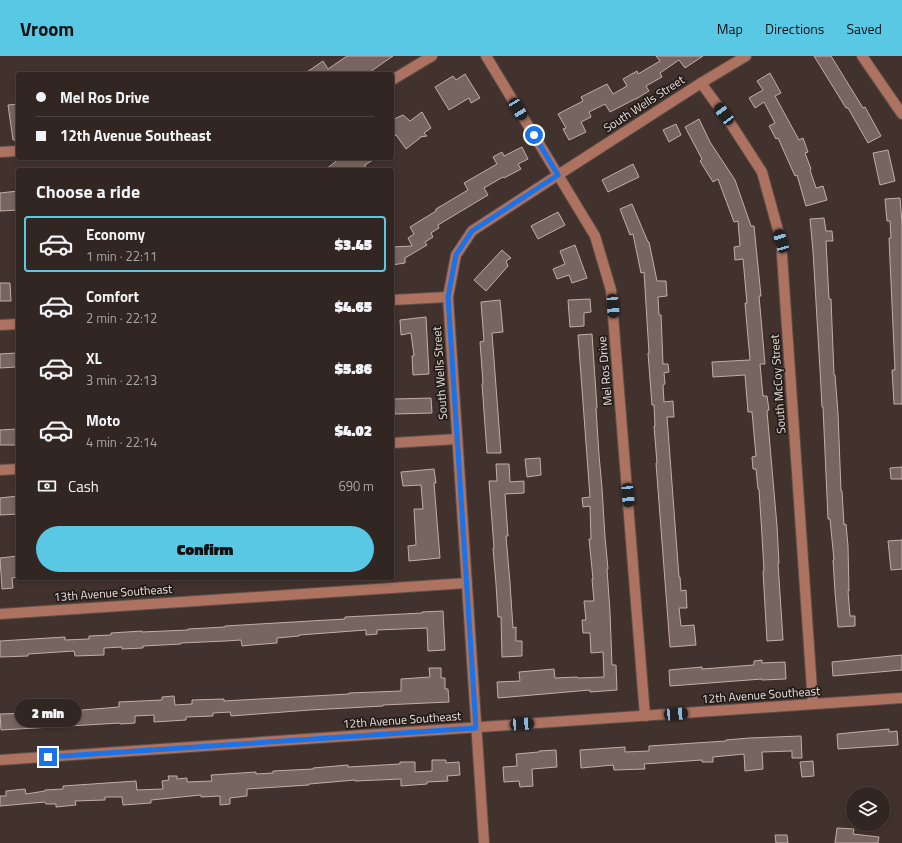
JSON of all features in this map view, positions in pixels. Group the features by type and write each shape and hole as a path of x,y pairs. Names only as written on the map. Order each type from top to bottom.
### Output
{"street":[{"path":"394,79 432,56"},
{"name":"Mel Ros Drive","path":"486,56 595,236 611,290 645,716"},
{"name":"South Wells Street","path":"484,843 448,297 456,255 472,231 746,56"},
{"path":"862,56 902,114"},
{"name":"South McCoy Street","path":"700,84 732,124 762,172 781,241 813,704"},
{"path":"0,152 16,151"},
{"path":"394,300 448,297"},
{"path":"0,326 16,324"},
{"path":"394,443 457,438"},
{"path":"0,470 16,469"},
{"name":"13th Avenue Southeast","path":"0,614 466,583"},
{"name":"12th Avenue Southeast","path":"0,760 902,698"}],"building":[{"path":"347,56 393,56 370,72 307,72 323,61 328,69"},
{"path":"656,56 703,56 685,68 679,60 660,73 662,77 646,86 649,91 610,112 605,104 589,112 591,117 581,122 586,132 569,140 563,129 566,128 558,114 583,101 581,97 607,84 613,94 627,86 623,79 637,71 638,74 660,61"},
{"path":"814,56 831,56 863,108 865,107 881,136 868,143 848,108 846,108"},
{"path":"770,73 781,93 775,96 799,140 803,138 808,152 805,153 816,188 823,186 827,200 806,206 797,175 795,176 778,138 776,139 769,126 775,123 764,102 755,108 749,98 763,90 757,81"},
{"path":"465,74 480,98 471,103 469,98 449,110 435,87 453,76 456,80"},
{"path":"16,104 16,140 13,140 8,105"},
{"path":"422,112 431,128 424,133 427,136 420,137 406,149 396,135 394,136 394,119 403,115 410,121"},
{"path":"699,119 710,142 735,180 751,226 754,226 761,296 759,296 765,364 760,364 763,396 767,396 769,410 767,411 777,526 783,640 767,641 759,489 756,469 753,469 752,457 756,456 752,412 748,412 745,375 713,377 712,362 750,360 745,303 747,303 743,259 735,260 734,247 740,246 738,221 734,222 718,179 713,182 700,161 702,159 685,127"},
{"path":"676,124 681,135 669,142 663,130"},
{"path":"522,147 528,159 518,164 521,169 484,188 488,195 438,225 439,228 431,233 433,237 425,242 427,245 405,258 405,263 394,265 394,247 412,246 408,238 414,234 410,227 468,190 464,183 497,164 493,157 502,152 504,156"},
{"path":"888,150 895,181 880,185 873,153"},
{"path":"338,160 373,160 365,165 366,168 328,168"},
{"path":"633,164 639,177 608,192 602,180"},
{"path":"16,191 16,210 0,211 0,193"},
{"path":"900,198 902,222 902,404 894,404 892,370 895,370 889,238 891,238 890,221 887,221 885,199"},
{"path":"632,204 649,242 657,281 666,281 667,296 658,297 659,315 661,315 663,364 668,364 669,372 664,373 664,402 673,401 674,417 667,417 679,577 681,591 686,590 687,608 679,608 681,626 694,625 696,645 670,647 656,463 654,405 652,405 648,353 644,272 641,273 633,234 630,235 620,209"},
{"path":"558,212 565,225 538,239 531,226"},
{"path":"824,218 826,231 832,231 833,241 826,241 829,299 831,299 841,491 844,525 846,524 848,546 848,591 850,616 855,616 855,626 838,627 834,560 830,519 828,519 823,407 810,219"},
{"path":"575,245 587,278 572,283 569,275 557,279 553,269 565,264 560,251"},
{"path":"502,250 511,258 506,261 508,266 486,291 474,280"},
{"path":"0,283 10,283 11,301 0,301"},
{"path":"590,299 591,312 584,313 584,326 570,327 568,300"},
{"path":"500,300 503,332 492,333 501,453 487,453 480,342 484,341 481,302"},
{"path":"426,317 429,374 413,375 412,356 414,356 411,333 401,335 400,320"},
{"path":"592,334 599,455 608,569 612,665 616,665 617,690 590,692 590,690 498,698 497,682 520,681 519,672 554,669 555,678 604,677 603,652 591,653 590,633 583,633 582,620 586,620 584,601 594,601 589,539 591,539 590,506 583,507 582,498 590,497 578,335"},
{"path":"16,353 16,367 0,368 0,354"},
{"path":"431,398 432,413 395,414 394,399"},
{"path":"16,429 16,445 0,445 0,430"},
{"path":"540,458 541,475 527,477 525,459"},
{"path":"496,464 509,464 510,482 524,481 524,493 505,494 508,536 506,536 513,628 516,627 516,641 522,641 522,656 502,657 501,617 498,617 489,481 497,481"},
{"path":"902,467 902,479 891,479 890,468"},
{"path":"434,469 440,558 409,561 408,546 416,545 414,509 423,509 421,485 403,486 401,472"},
{"path":"16,496 16,514 0,515 0,498"},
{"path":"902,540 902,569 891,570 888,541"},
{"path":"16,556 16,577 12,578 13,588 2,589 0,558"},
{"path":"443,611 445,650 428,651 427,628 377,630 377,634 366,635 366,630 299,635 277,638 277,643 242,646 241,640 143,646 143,648 104,648 104,655 75,656 74,651 28,654 28,656 0,657 0,641 65,637 65,640 89,639 89,636 111,635 111,633 188,630 225,626 345,619 345,617"},
{"path":"902,655 902,670 833,676 832,662"},
{"path":"762,660 762,663 785,662 786,679 762,679 670,686 669,670 754,665 754,661"},
{"path":"429,668 441,668 441,678 445,678 445,689 448,689 449,702 383,705 231,716 230,712 213,713 213,716 186,717 186,720 154,722 154,715 135,716 135,723 1,730 0,714 53,712 53,710 70,708 70,711 119,707 119,702 162,700 162,697 174,696 175,705 192,704 192,700 224,699 224,701 401,691 401,679 430,677"},
{"path":"889,729 889,732 897,731 898,745 838,749 837,734"},
{"path":"801,736 802,758 792,758 792,751 762,752 763,769 745,771 744,754 713,757 713,762 702,762 702,760 644,764 645,769 614,770 613,765 581,768 580,750 625,747 625,752 649,751 649,746 749,738"},
{"path":"556,750 557,767 532,769 533,786 520,787 519,781 504,782 503,767 517,766 516,754"},
{"path":"432,760 446,760 446,763 459,762 460,775 447,776 448,781 427,782 427,784 401,786 401,779 355,780 247,789 247,796 230,798 230,804 220,805 220,796 201,797 201,795 151,800 151,803 123,805 122,797 105,797 105,800 75,801 76,805 56,807 56,804 46,804 45,802 0,806 0,796 6,796 6,791 25,789 26,794 45,790 63,789 63,786 136,781 137,790 163,789 162,781 169,780 168,776 177,776 177,779 187,778 187,782 212,781 211,775 256,772 256,774 273,773 273,771 348,765 348,767 400,764 400,762 415,762 415,772 432,771"},
{"path":"813,761 814,776 802,777 800,762"},
{"path":"837,828 846,829 846,831 854,831 853,834 879,837 878,843 835,843"},
{"path":"775,835 787,835 788,843 776,843"}],"route":[{"path":"48,757 476,728 448,297 456,255 472,231 558,175 534,135"}]}
